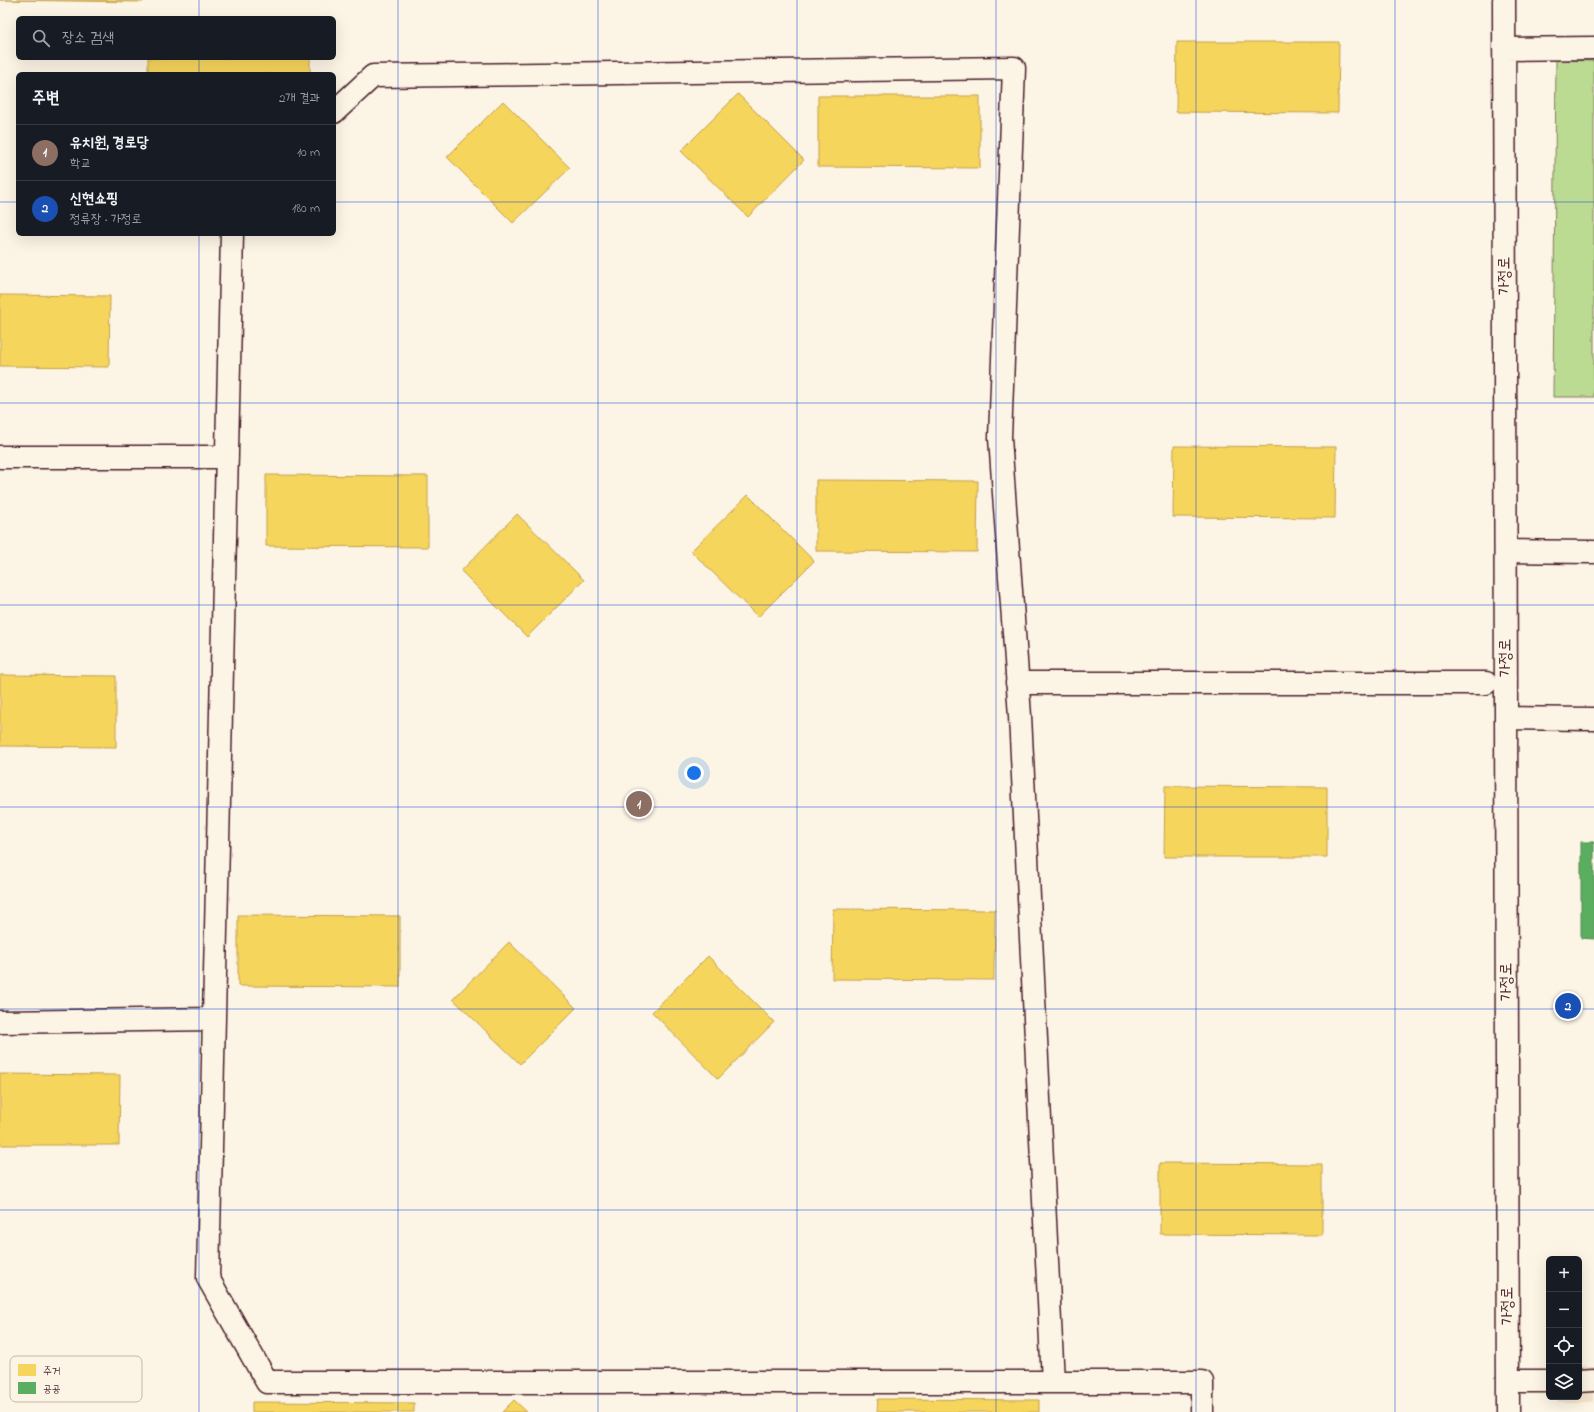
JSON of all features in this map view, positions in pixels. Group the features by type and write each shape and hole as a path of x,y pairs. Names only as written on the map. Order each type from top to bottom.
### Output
{"street":[{"name":"가정로","path":"1504,0 1508,1412"},
{"path":"1504,49 1594,48"},
{"path":"336,110 373,76 1014,68 1000,438 1017,683 1053,1382"},
{"path":"232,236 208,1278 267,1382 1202,1382 1202,1412"},
{"path":"0,457 227,457"},
{"path":"1506,551 1594,552"},
{"path":"1017,683 1486,683"},
{"path":"1506,718 1594,719"},
{"path":"0,1022 214,1019"},
{"path":"1582,1380 1594,1380"},
{"path":"1508,1381 1546,1381"}],"shaded area":[{"path":"1582,1366 1594,1366 1594,1402 1557,1402 1557,1400 1582,1400"}],"green space":[{"path":"1556,60 1594,61 1594,397 1553,397"}],"building: 주거":[{"path":"0,0 143,0 143,2"},
{"path":"1177,42 1339,42 1338,113 1176,112"},
{"path":"148,60 310,60 310,72 148,72"},
{"path":"738,94 804,160 748,217 681,151"},
{"path":"818,96 980,96 980,168 818,167"},
{"path":"503,101 570,168 513,223 447,157"},
{"path":"0,295 110,296 109,367 0,366"},
{"path":"1174,446 1336,447 1335,518 1173,517"},
{"path":"266,475 428,476 428,547 266,546"},
{"path":"816,480 978,481 977,552 816,551"},
{"path":"748,495 814,561 758,617 691,551"},
{"path":"517,514 584,580 527,637 461,571"},
{"path":"0,675 116,676 116,747 0,746"},
{"path":"1165,786 1327,787 1327,857 1164,857"},
{"path":"833,909 995,910 994,980 832,979"},
{"path":"238,915 400,916 400,987 238,986"},
{"path":"509,942 576,1008 520,1064 453,999"},
{"path":"708,956 774,1022 718,1079 652,1012"},
{"path":"0,1074 120,1075 119,1145 0,1145"},
{"path":"1160,1163 1322,1164 1322,1235 1160,1234"},
{"path":"878,1399 1039,1400 1039,1412 877,1412"},
{"path":"514,1400 527,1412 502,1412"},
{"path":"252,1402 414,1403 414,1412 252,1412"}],"building: 공공":[{"path":"1581,842 1594,842 1594,939 1581,938"}],"place":[{"name":"유치원, 경로당","path":"639,804"},
{"name":"신현쇼핑","path":"1568,1006"}]}
